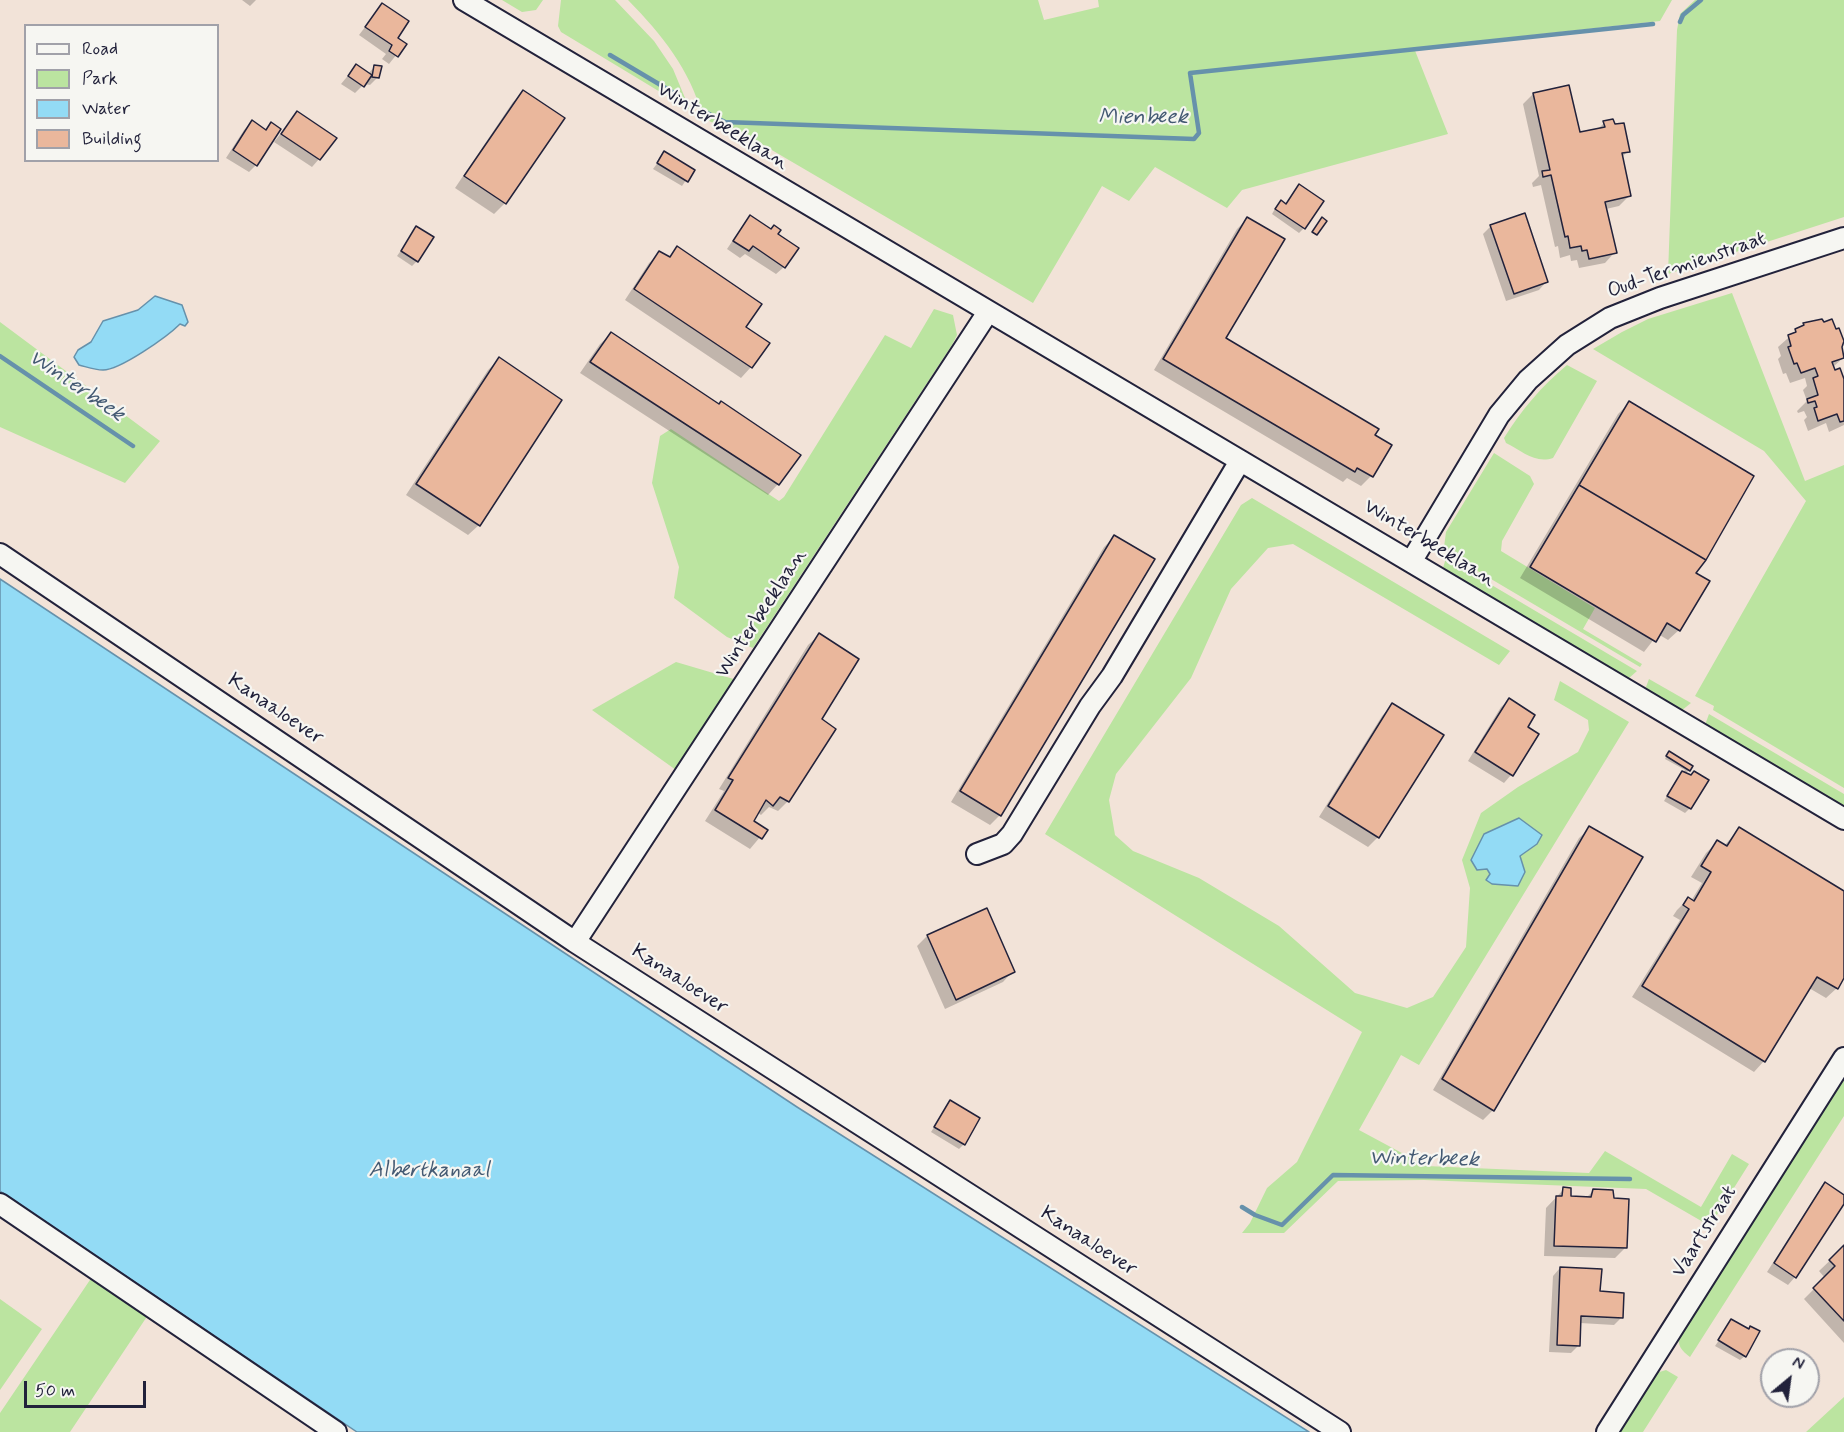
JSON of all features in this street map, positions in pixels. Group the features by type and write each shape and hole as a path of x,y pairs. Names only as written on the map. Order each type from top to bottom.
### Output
{"street":[{"name":"Winterbeeklaan","path":"464,0 1844,819"},
{"name":"Oud-Termienstraat","path":"1411,562 1499,415 1528,380 1567,345 1610,318 1650,302 1844,238"},
{"name":"Winterbeeklaan","path":"575,942 988,312"},
{"path":"977,854 1003,844 1012,834 1090,706 1112,675 1240,461"},
{"name":"Kanaaloever","path":"0,554 575,942 1340,1432"},
{"name":"Vaartstraat","path":"1608,1432 1844,1058"},
{"path":"0,1203 336,1432"}],"green space":[{"path":"502,0 543,0 536,10 522,12"},
{"path":"561,0 615,0 654,41 673,69 690,110 561,32 558,26"},
{"path":"628,0 1038,0 1044,20 1099,7 1098,0 1672,0 1660,21 1414,48 1448,134 1242,190 1227,208 1155,167 1129,201 1102,186 1033,303 741,132 703,117 682,68 653,27"},
{"path":"1695,0 1844,0 1844,217 1668,274 1677,30 1680,14"},
{"path":"1732,293 1805,481 1844,465 1844,788 1713,710 1714,706 1695,696 1806,501 1764,451 1593,349 1648,319"},
{"path":"934,309 953,315 957,335 952,345 753,648 727,637 674,598 679,567 652,483 660,436 671,429 779,501 784,497 885,335 911,348"},
{"path":"0,322 160,441 125,483 0,427"},
{"path":"1567,365 1597,381 1553,458 1534,458 1506,443 1504,438 1525,408 1540,390"},
{"path":"1494,453 1530,476 1534,484 1502,541 1501,551 1595,608 1583,629 1642,664 1640,667 1447,553 1444,547 1446,532"},
{"path":"1252,498 1510,651 1499,665 1293,544 1268,548 1231,589 1191,678 1116,774 1109,800 1115,835 1133,851 1199,878 1279,926 1355,993 1407,1008 1433,997 1466,947 1470,888 1462,860 1481,813 1518,787 1578,752 1589,730 1588,720 1554,700 1560,681 1629,722 1419,1065 1401,1055 1359,1130 1426,1166 1589,1173 1605,1151 1701,1207 1732,1154 1749,1164 1710,1226 1646,1189 1424,1180 1338,1181 1284,1233 1242,1233 1250,1223 1267,1188 1297,1162 1362,1032 1045,834 1241,505","holes":["1519,818 1541,835 1537,844 1490,874 1487,869 1471,860 1484,834"]},
{"path":"1446,558 1637,671 1628,679 1446,571 1443,568"},
{"path":"676,662 737,680 676,770 592,710"},
{"path":"1649,679 1691,703 1681,711 1648,692 1646,687"},
{"path":"1709,714 1844,794 1844,807 1705,725"},
{"path":"1844,1076 1844,1116 1690,1357 1681,1347 1680,1334"},
{"path":"94,1274 150,1312 70,1432 0,1432 0,1413"},
{"path":"0,1299 42,1329 0,1390"},
{"path":"1666,1370 1678,1377 1643,1432 1618,1432 1653,1374"},
{"path":"1844,1397 1844,1432 1806,1432"}],"water":[{"path":"155,296 182,305 188,322 185,326 180,324 143,352 111,369 100,370 79,365 74,357 78,350 91,342 103,321 138,310"},
{"name":"Albertkanaal","path":"0,579 797,1107 1309,1432 357,1432 0,1191"},
{"path":"1519,818 1542,835 1537,844 1520,856 1525,872 1518,886 1492,884 1486,880 1490,874 1487,869 1477,870 1471,860 1484,834"}],"building":[{"path":"382,3 409,21 398,38 407,44 398,57 389,51 392,45 365,27"},
{"path":"356,64 372,75 364,87 348,76"},
{"path":"374,65 382,66 379,78 372,77"},
{"path":"1569,85 1580,132 1605,127 1603,121 1613,119 1615,124 1624,123 1630,152 1622,153 1631,196 1605,202 1617,253 1589,259 1587,250 1582,251 1581,246 1570,248 1568,236 1565,237 1551,175 1543,177 1542,171 1550,170 1533,93"},
{"path":"523,90 565,118 506,204 464,176"},
{"path":"297,111 337,138 320,160 281,134"},
{"path":"252,120 266,130 271,122 281,129 257,166 233,150"},
{"path":"664,151 695,170 688,182 657,163"},
{"path":"1299,184 1324,201 1305,229 1275,209 1281,200 1286,204"},
{"path":"1525,213 1548,282 1514,294 1490,225"},
{"path":"750,215 771,229 774,225 781,230 778,234 799,248 785,268 753,246 749,251 733,241"},
{"path":"1247,217 1285,239 1226,338 1379,429 1375,435 1392,445 1373,477 1357,468 1355,472 1163,359"},
{"path":"1322,217 1327,221 1317,235 1312,232"},
{"path":"416,226 434,237 418,262 401,251"},
{"path":"677,246 762,304 746,327 770,343 752,368 634,289 659,251 670,257"},
{"path":"1822,319 1824,322 1832,319 1836,329 1839,328 1844,341 1842,347 1844,358 1832,362 1835,370 1840,368 1844,379 1844,421 1840,422 1837,414 1818,421 1814,408 1817,407 1815,401 1808,403 1807,399 1818,395 1813,378 1818,376 1815,368 1801,373 1797,363 1794,364 1788,347 1791,346 1788,335 1796,332 1795,329 1804,325 1803,323"},
{"path":"611,332 719,404 721,401 801,455 779,485 590,362"},
{"path":"499,357 562,400 480,526 416,484"},
{"path":"1629,401 1754,476 1706,560 1579,485"},
{"path":"1579,485 1706,560 1696,573 1710,581 1680,631 1667,623 1656,642 1530,567"},
{"path":"1114,535 1155,559 1001,816 960,791"},
{"path":"819,633 859,659 822,719 836,729 789,802 780,797 773,806 766,800 754,821 768,830 762,839 715,810 733,780 728,778"},
{"path":"1509,698 1535,715 1528,727 1539,734 1513,776 1475,752"},
{"path":"1392,703 1444,735 1379,838 1328,806"},
{"path":"1669,751 1693,766 1690,771 1666,756"},
{"path":"1682,771 1691,775 1694,771 1709,780 1691,809 1667,796"},
{"path":"1589,826 1643,857 1494,1111 1442,1079"},
{"path":"1739,827 1844,891 1844,978 1838,989 1817,977 1765,1062 1642,986 1689,909 1683,905 1688,897 1694,901 1711,872 1701,866 1717,840 1727,846"},
{"path":"987,908 1015,972 956,1000 927,935"},
{"path":"950,1100 980,1118 965,1145 934,1127"},
{"path":"1825,1182 1844,1195 1844,1204 1796,1278 1774,1263"},
{"path":"1563,1187 1571,1188 1571,1196 1591,1197 1593,1189 1613,1190 1614,1198 1629,1199 1627,1248 1554,1246 1556,1196 1562,1196"},
{"path":"1844,1245 1844,1321 1813,1288 1835,1266 1829,1260"},
{"path":"1560,1267 1602,1269 1600,1291 1624,1293 1623,1318 1581,1316 1580,1346 1557,1345"},
{"path":"1731,1319 1749,1329 1750,1326 1760,1331 1746,1357 1718,1340"}],"waterway":[{"name":"Mienbeek","path":"1680,22 1683,15 1701,0"},
{"name":"Mienbeek","path":"707,113 725,122 1194,139 1199,133 1190,73 1653,24"},
{"name":"Mienbeek","path":"610,55 674,93"},
{"name":"Winterbeek","path":"0,356 133,446"},
{"name":"Winterbeek","path":"1242,1207 1255,1215 1282,1225 1333,1175 1630,1179"}]}
